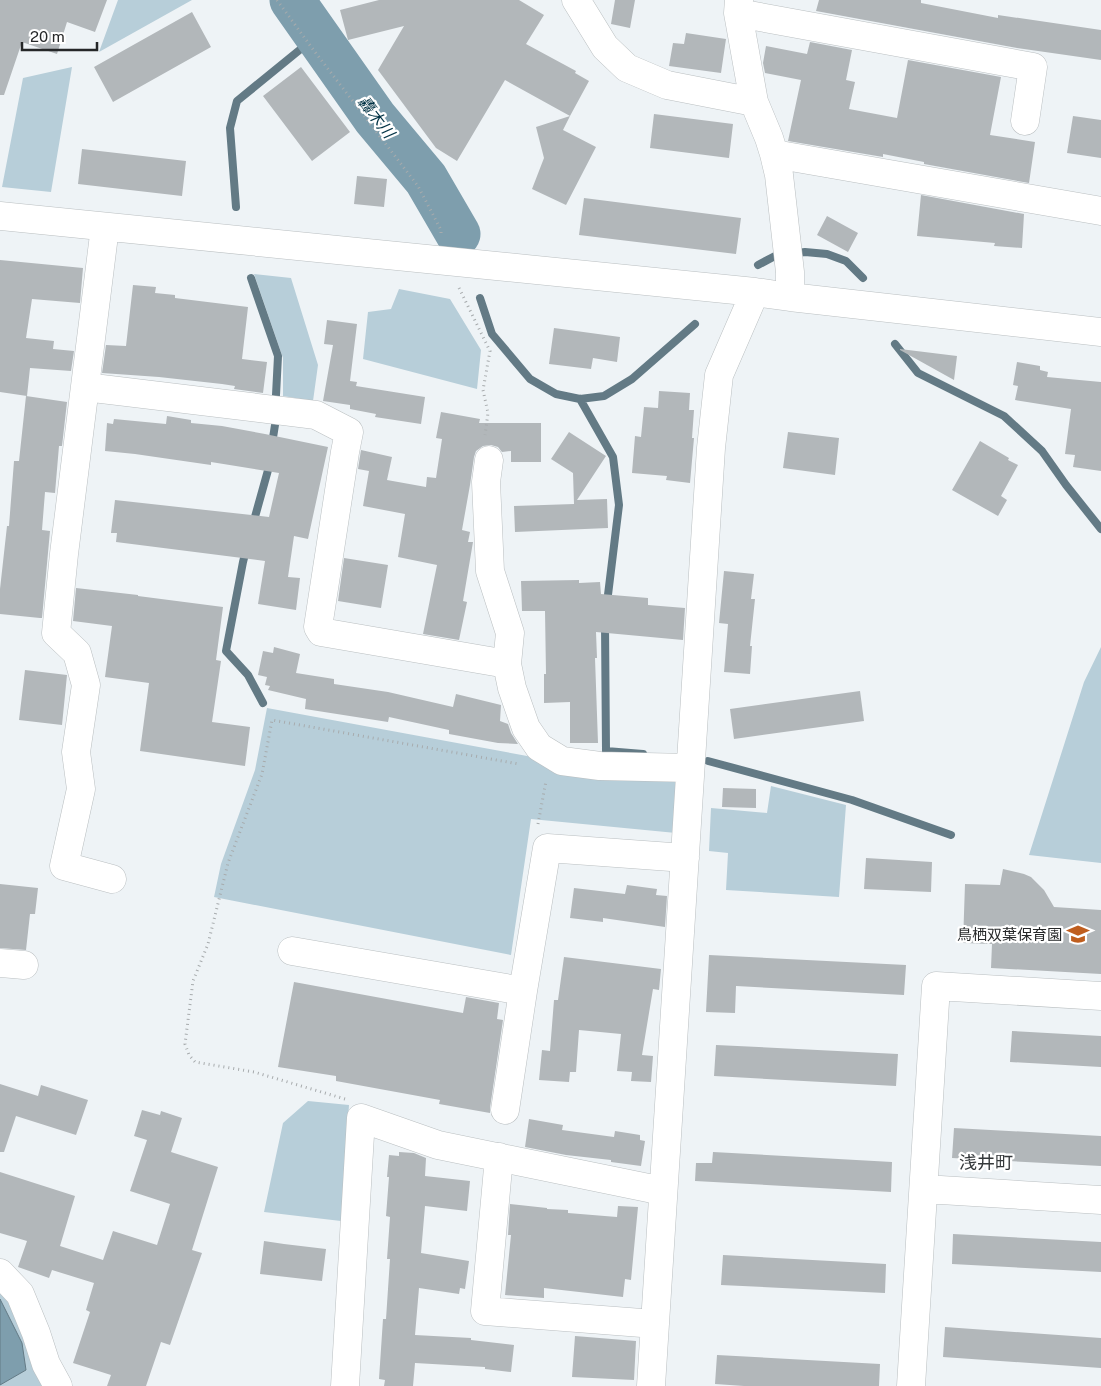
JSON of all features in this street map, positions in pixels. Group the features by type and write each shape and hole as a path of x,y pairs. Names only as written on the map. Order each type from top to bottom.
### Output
{"street":[{"path":"576,0 605,48 627,68 667,85 754,102"},
{"path":"790,285 779,175 774,154 754,102 739,7 1033,67 1025,121"},
{"path":"774,154 1101,211"},
{"path":"0,216 755,292 790,285 1101,332"},
{"path":"105,227 65,545 56,633 77,654 86,685 76,752 81,789 64,866 112,880"},
{"path":"651,1386 711,448 718,375 755,292"},
{"path":"85,387 316,415 350,432 345,452 318,626 321,632 507,664"},
{"path":"489,460 486,482 490,571 510,634 507,664 512,688 526,728 539,747 562,761 600,766 690,768"},
{"path":"505,1110 547,848 685,858"},
{"path":"292,951 523,991"},
{"path":"911,1386 936,986 1101,996"},
{"path":"345,1386 361,1118 438,1145 663,1190"},
{"path":"499,1157 485,1311 655,1324"},
{"path":"924,1189 1101,1200"},
{"path":"0,1273 20,1294 46,1364 58,1386"}],"path":[{"path":"277,0 418,186 441,230 441,241"},
{"path":"459,287 490,351 483,390 488,413 484,444 489,460"},
{"path":"348,1100 254,1072 195,1062 189,1055 185,1044 193,982 208,944 228,863 262,774 272,720 528,765"},
{"path":"546,778 538,827 547,848"}],"shaded area":[{"path":"118,0 192,0 99,52"},
{"path":"72,67 51,192 2,187 23,78"},
{"path":"254,274 291,278 318,365 313,401 283,396 283,358"},
{"path":"399,289 450,299 481,350 477,389 363,359 368,312 391,309"},
{"path":"1101,647 1101,863 1029,855 1084,682"},
{"path":"267,708 538,758 667,775 679,785 676,833 531,819 511,955 214,897 221,864 255,770"},
{"path":"771,786 846,805 839,897 726,890 728,853 709,851 711,808 767,813"},
{"path":"308,1101 349,1105 341,1221 264,1212 283,1123"},
{"path":"0,1286 52,1386 0,1386"},
{"path":"0,1299 22,1343 26,1370 0,1385"}],"building":[{"path":"0,0 107,0 95,32 67,22 57,54 22,42 4,95 0,95"},
{"path":"379,0 519,0 544,15 526,44 576,71 575,73 589,81 570,116 505,80 457,161 436,148 378,70 404,26 348,40 340,10"},
{"path":"615,0 635,0 630,28 611,24"},
{"path":"819,0 921,0 921,3 998,18 998,15 1101,30 1101,60 1017,48 816,11"},
{"path":"192,12 211,47 113,102 94,67"},
{"path":"686,33 726,39 721,73 669,66 673,43 684,44"},
{"path":"810,42 852,50 846,80 855,82 849,109 897,118 908,60 1001,77 990,135 1035,142 1029,183 924,164 924,162 883,154 883,157 788,141 801,80 765,73 763,63 766,46 807,54"},
{"path":"301,67 350,132 312,161 263,96"},
{"path":"654,114 733,124 729,158 650,148"},
{"path":"570,116 563,130 596,147 566,205 532,189 544,158 536,127"},
{"path":"1073,116 1101,120 1101,158 1067,153"},
{"path":"82,149 186,161 182,196 78,184"},
{"path":"357,176 387,179 384,207 354,204"},
{"path":"921,195 1024,214 1022,248 994,246 995,243 917,236"},
{"path":"584,198 741,218 736,254 579,235"},
{"path":"827,216 858,233 848,252 817,235"},
{"path":"0,260 83,268 80,303 32,299 26,338 54,341 53,349 74,351 71,371 30,368 27,396 0,392"},
{"path":"133,285 156,287 155,293 175,295 175,298 248,307 242,359 267,362 263,393 234,389 235,386 222,384 102,373 106,345 126,346"},
{"path":"327,320 357,324 350,381 357,382 356,386 425,397 421,424 375,417 376,414 350,409 350,405 323,401 333,345 324,344"},
{"path":"554,328 620,337 617,362 593,358 591,369 549,364"},
{"path":"900,350 957,356 954,380"},
{"path":"1017,362 1040,366 1040,370 1048,372 1047,377 1101,382 1101,471 1073,467 1075,455 1065,454 1071,409 1015,400 1018,386 1013,385"},
{"path":"659,391 690,393 689,410 694,410 692,438 694,438 690,483 666,480 667,476 632,473 635,436 641,437 644,407 658,408"},
{"path":"26,396 67,402 62,446 59,446 55,493 45,492 42,530 50,531 42,618 0,614 0,589 7,526 9,526 14,461 19,461"},
{"path":"441,412 480,419 479,423 541,423 541,462 511,462 511,451 502,452 498,447 491,445 483,446 476,451 462,530 470,532 468,542 473,542 463,601 467,602 459,640 423,634 437,565 398,557 405,514 363,506 369,471 358,469 361,450 392,457 387,480 426,487 427,477 436,478 442,439 436,438"},
{"path":"167,416 191,420 191,423 222,426 328,447 308,539 294,536 288,577 300,578 296,610 258,604 265,561 116,542 117,533 111,533 115,500 269,517 279,473 211,462 211,465 105,451 107,423 113,424 114,419 166,424"},
{"path":"569,432 606,456 577,500 607,499 608,528 515,532 514,506 574,504 573,473 551,459"},
{"path":"788,432 839,438 835,475 783,468"},
{"path":"980,441 1018,465 1001,496 1007,500 998,516 952,490"},
{"path":"344,558 388,565 381,608 338,601"},
{"path":"724,571 754,574 751,599 755,599 750,646 752,646 750,674 724,672 728,624 719,623"},
{"path":"579,580 579,583 600,582 601,594 648,598 648,605 685,608 683,640 596,632 598,743 570,743 570,702 544,703 544,674 546,674 545,611 522,611 521,581"},
{"path":"76,588 223,607 216,660 221,661 212,722 250,727 245,766 140,751 149,683 105,677 112,626 73,621"},
{"path":"274,647 300,654 296,673 334,679 334,684 388,692 453,707 456,694 501,705 500,721 508,724 518,744 498,743 449,734 449,730 389,717 388,722 305,709 306,699 268,690 270,686 265,685 267,677 258,675 263,651 273,653"},
{"path":"25,670 67,675 62,725 19,720"},
{"path":"860,691 864,721 734,739 730,709"},
{"path":"723,788 756,789 756,808 722,807"},
{"path":"866,858 932,862 931,892 864,889"},
{"path":"1003,869 1031,877 1044,890 1054,907 1101,910 1101,974 991,968 992,944 963,943 965,884 1000,885"},
{"path":"0,884 38,888 35,914 30,914 26,950 0,948"},
{"path":"627,885 657,889 656,895 667,896 665,927 603,918 603,922 570,918 574,888 625,894"},
{"path":"709,955 906,965 904,995 736,986 735,1013 706,1012"},
{"path":"564,957 661,969 659,990 653,989 642,1055 653,1056 651,1082 631,1081 632,1072 617,1071 621,1034 579,1030 576,1072 570,1072 569,1082 539,1080 542,1050 550,1051 554,1000 558,1000"},
{"path":"294,982 463,1013 466,997 499,1003 497,1019 503,1020 490,1113 439,1104 440,1100 336,1081 336,1076 278,1067"},
{"path":"1012,1031 1101,1036 1101,1067 1010,1062"},
{"path":"716,1045 898,1054 896,1086 714,1076"},
{"path":"0,1084 38,1096 41,1085 88,1100 76,1135 16,1116 4,1152 0,1152"},
{"path":"142,1110 160,1115 161,1111 182,1118 171,1152 218,1167 192,1250 202,1253 170,1345 161,1342 146,1386 107,1386 111,1375 73,1363 90,1312 86,1310 94,1283 52,1270 49,1278 18,1267 27,1241 0,1233 0,1172 75,1196 60,1246 103,1260 113,1231 157,1245 170,1204 130,1191 147,1140 134,1136"},
{"path":"529,1119 563,1125 562,1130 614,1137 615,1131 640,1135 640,1140 645,1141 641,1166 525,1147"},
{"path":"954,1128 1101,1136 1101,1166 952,1158"},
{"path":"399,1152 414,1153 426,1158 425,1176 470,1181 467,1211 425,1206 421,1253 469,1261 465,1289 460,1288 459,1294 419,1288 415,1335 471,1338 471,1340 514,1345 511,1372 485,1369 485,1367 415,1363 413,1386 384,1386 385,1380 379,1379 390,1259 387,1259 390,1217 386,1216 389,1177 387,1177 389,1155 399,1156"},
{"path":"713,1152 892,1162 891,1192 695,1181 696,1163 712,1163"},
{"path":"510,1204 568,1210 568,1213 617,1217 618,1206 638,1207 631,1280 625,1279 623,1297 544,1288 544,1298 505,1295 511,1235 508,1235"},
{"path":"953,1234 1101,1242 1101,1272 952,1264"},
{"path":"264,1241 326,1249 322,1281 260,1274"},
{"path":"723,1255 886,1264 885,1293 721,1285"},
{"path":"945,1327 1101,1338 1101,1368 943,1357"},
{"path":"575,1336 636,1341 634,1380 572,1377"},
{"path":"717,1355 880,1364 879,1386 744,1386 715,1384"}],"waterway":[{"name":"轟木川","path":"292,0 375,118 426,179 458,234"},
{"path":"236,207 230,128 237,101 302,48"},
{"path":"758,265 775,256 805,252 827,254 846,261 863,278"},
{"path":"251,278 278,356 276,395"},
{"path":"480,298 492,334 530,379 556,394 580,399 604,396 632,379 695,324"},
{"path":"895,344 918,373 1004,416 1042,451 1101,529"},
{"path":"580,399 613,457 619,505 607,603"},
{"path":"272,444 275,425"},
{"path":"253,524 270,463"},
{"path":"246,550 226,651 248,675 263,703"},
{"path":"605,624 606,751 643,754"},
{"path":"708,761 852,800 951,835"}],"place":[{"name":"鳥栖双葉保育園","path":"1078,934"}],"district":[{"name":"浅井町","path":"986,1162"}]}
